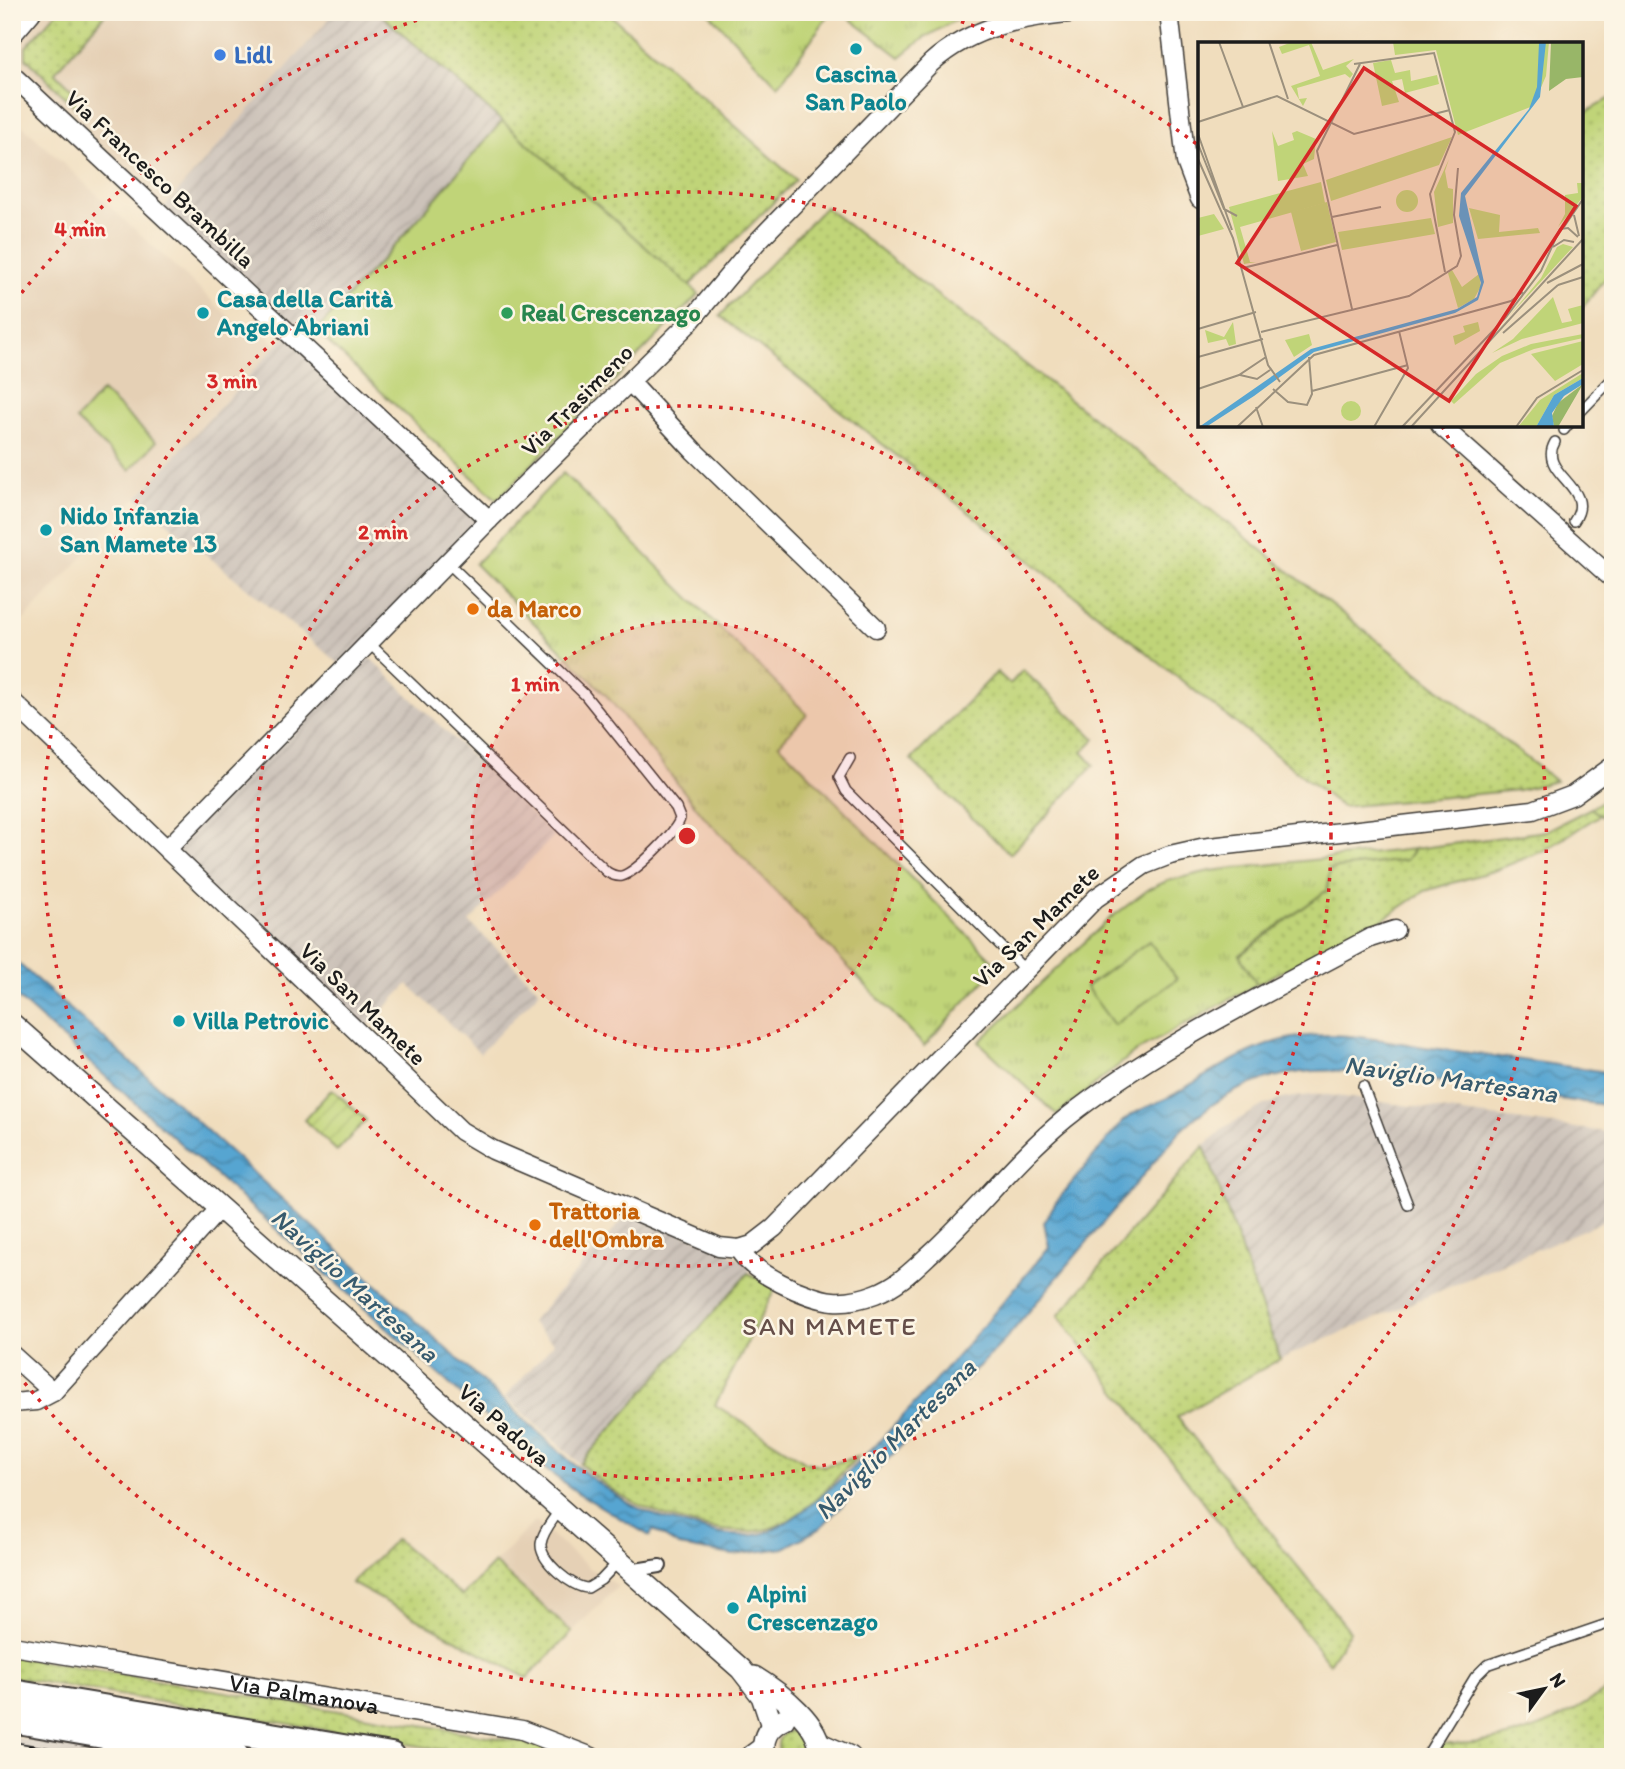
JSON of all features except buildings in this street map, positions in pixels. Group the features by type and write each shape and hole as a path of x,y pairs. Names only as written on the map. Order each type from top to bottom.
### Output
{"highway":[{"name":"Via Palmanova","path":"12,1694 391,1757"},
{"path":"12,1718 235,1757"}],"street":[{"path":"12,33 30,12"},
{"name":"Via Trasimeno","path":"167,849 489,520 704,307 756,243 941,54 993,26 1079,12"},
{"path":"1169,12 1183,142 1188,171 1198,194"},
{"name":"Via Francesco Brambilla","path":"12,75 489,520"},
{"path":"630,382 694,452 876,628"},
{"path":"1442,427 1613,579"},
{"name":"Via San Mamete","path":"12,701 467,1135 493,1150 704,1242 739,1249 759,1241 774,1227 1024,969 1115,882 1160,858 1201,848 1533,810 1573,795 1613,766"},
{"path":"739,1249 749,1265 818,1298 852,1300 885,1290 908,1274 945,1240 1040,1141 1079,1109 1165,1051 1382,932 1395,930"},
{"name":"Via Padova","path":"12,1024 741,1669 760,1692 772,1726"},
{"path":"12,1403 36,1401 53,1392 220,1208"},
{"path":"12,1355 53,1392"},
{"path":"624,1566 660,1566"},
{"name":"Via Palmanova","path":"12,1646 522,1730 592,1757"},
{"name":"Via Padova","path":"741,1669 773,1689 816,1730 820,1750 850,1757"},
{"path":"759,1753 772,1726 787,1719 804,1721"}],"lane":[{"path":"1583,409 1613,378"},
{"path":"1555,442 1550,452 1551,461 1579,497 1580,509 1574,521"},
{"path":"369,643 607,872 617,876 629,873 676,830 680,818 676,808 603,715 570,679 448,563"},
{"path":"850,758 839,776 846,791 1024,969"},
{"path":"1363,1086 1408,1205"},
{"path":"559,1509 542,1540 543,1554 548,1562 574,1584 588,1588 624,1566"},
{"path":"1426,1757 1475,1676 1487,1665 1613,1622"}],"shaded area":[{"path":"30,12 335,12 160,212 12,75 12,33"},
{"path":"335,12 378,12 502,121 398,242 302,345 160,212"},
{"path":"12,116 250,336 259,328 277,345 12,633"},
{"path":"287,334 484,520 342,666 137,498"},
{"path":"362,650 554,836 469,922 540,991 480,1053 408,984 359,1035 167,849"},
{"path":"1321,1094 1613,1133 1613,1217 1280,1359 1204,1146 1225,1127 1262,1106 1286,1098"},
{"path":"631,1211 719,1247 753,1267 580,1464 505,1397 554,1343 531,1322"},
{"path":"535,1521 589,1568 618,1586 572,1632 494,1563"},
{"path":"12,1737 129,1757 12,1757"}],"green space":[{"path":"57,12 107,12 55,72 83,100 76,108 26,58 26,47"},
{"path":"378,12 607,12 796,180 689,286"},
{"path":"708,12 831,12 778,86"},
{"path":"841,12 970,12 924,38 900,57"},
{"path":"1613,97 1613,269 1583,306 1583,117 1588,111"},
{"name":"Real Crescenzago","path":"502,121 699,294 497,500 316,331 398,242"},
{"path":"825,207 1556,781 1519,790 1342,807 720,316"},
{"path":"102,391 156,442 130,470 76,420"},
{"path":"563,473 807,714 779,744 998,966 924,1046 706,819 606,695 475,564"},
{"path":"1023,670 1095,739 1082,752 1094,765 1010,854 911,760 997,672 1010,684"},
{"path":"1613,794 1613,825 1591,808"},
{"path":"1591,808 1600,815 1545,850 1496,870 1425,891 1376,924 1257,984 1239,956 1327,890 1330,868 1406,860 1414,849 1546,831"},
{"path":"1414,849 1406,860 1330,869 1327,890 1239,955 1257,984 1135,1052 1057,1115 979,1042 1108,920 1149,889 1167,881 1210,871"},
{"path":"1149,941 1177,979 1114,1025 1086,987"},
{"path":"332,1089 366,1120 337,1151 304,1120"},
{"path":"1204,1146 1280,1359 1177,1417 1350,1631 1329,1663 1058,1316"},
{"path":"748,1273 776,1287 715,1405 806,1462 824,1466 857,1457 818,1498 796,1516 771,1528 735,1531 695,1525 655,1512 616,1493 580,1464"},
{"path":"396,1539 462,1596 494,1563 572,1632 527,1678 351,1583"},
{"path":"12,1656 528,1743 560,1753 560,1757 485,1757 12,1677"},
{"path":"1613,1685 1613,1757 1451,1757 1432,1743 1481,1742 1527,1731 1572,1712"},
{"path":"792,1731 802,1735 806,1745 802,1755 792,1759 782,1755 778,1745 782,1735"}],"water":[{"name":"Naviglio Martesana","path":"12,958 158,1086 571,1462 616,1496 643,1511 728,1535 760,1534 789,1520 826,1492 868,1453 911,1408 1049,1247 1044,1222 1056,1202 1122,1122 1242,1056 1269,1044 1301,1037 1339,1035 1377,1039 1613,1073 1613,1106 1411,1077 1340,1071 1273,1077 1242,1088 1210,1106 1179,1132 1005,1340 819,1529 784,1548 733,1555 679,1546 653,1530 650,1536 578,1493 541,1466 12,993"}],"railway":[{"path":"12,1745 85,1757"}],"place":[{"name":"Cascina San Paolo","path":"856,49"},
{"name":"Lidl","path":"220,55"},
{"name":"Casa della Carità Angelo Abriani","path":"203,313"},
{"name":"Real Crescenzago","path":"507,313"},
{"name":"Nido Infanzia San Mamete 13","path":"46,530"},
{"name":"da Marco","path":"473,609"},
{"name":"Villa Petrovic","path":"179,1021"},
{"name":"Trattoria dell'Ombra","path":"535,1225"},
{"name":"Alpini Crescenzago","path":"733,1608"}],"district":[{"name":"SAN MAMETE","path":"830,1326"}]}
